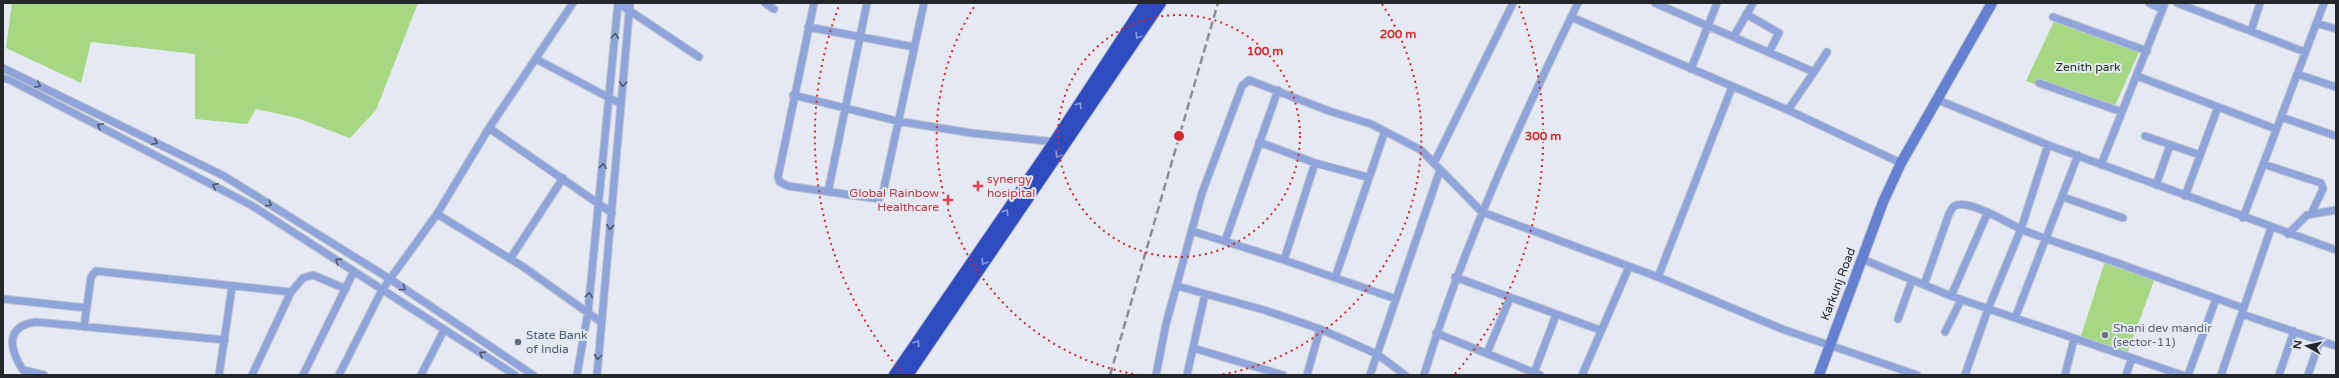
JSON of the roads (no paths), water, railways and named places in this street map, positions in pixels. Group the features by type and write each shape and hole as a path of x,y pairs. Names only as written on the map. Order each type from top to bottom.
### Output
{"highway":[{"path":"895,375 1056,142 1146,3"},
{"path":"907,375 1048,171 1160,3"}],"street":[{"path":"338,375 382,290 437,214 489,128 573,3"},
{"path":"618,3 699,57"},
{"path":"578,375 588,312 610,98 618,3"},
{"path":"597,375 630,3"},
{"path":"765,3 774,9"},
{"path":"814,3 793,96 778,177 780,182 788,186 879,199 884,188 897,121 924,3"},
{"path":"828,192 867,3"},
{"path":"1434,163 1513,3"},
{"path":"1424,375 1455,277 1482,212 1578,3"},
{"path":"1655,3 1707,24 1814,72"},
{"path":"1691,69 1707,24 1717,3"},
{"path":"1734,36 1753,3"},
{"name":"Karkunj Road","path":"1819,375 1829,344 1883,202 1901,163 1992,3"},
{"path":"2101,164 2164,6 2149,3"},
{"path":"2177,3 2305,52"},
{"path":"2251,31 2260,3"},
{"path":"2243,218 2324,3"},
{"path":"1746,14 1779,33 1769,52"},
{"path":"1571,17 1732,88 1788,110 1901,163"},
{"path":"2052,17 2147,51"},
{"path":"2316,23 2336,30"},
{"path":"808,27 914,47"},
{"path":"1788,110 1827,52"},
{"path":"536,59 621,104"},
{"path":"3,68 224,176 390,279 533,375"},
{"path":"2297,74 2336,87"},
{"path":"2137,76 2276,129"},
{"path":"3,78 10,80 251,205 354,271 506,372 516,375"},
{"path":"1156,375 1166,324 1202,193 1243,83 1252,80 1385,131 1421,150 1482,212 1658,277 1782,329 1917,375"},
{"path":"2039,83 2122,112"},
{"path":"1658,277 1732,88"},
{"path":"1224,241 1278,90"},
{"path":"793,96 897,121 971,133 1056,142"},
{"path":"1938,100 2048,145 2243,218 2336,250"},
{"path":"2185,196 2218,107"},
{"path":"2281,117 2336,136"},
{"path":"489,128 612,213"},
{"path":"1335,278 1367,177 1385,131"},
{"path":"2145,136 2200,155"},
{"path":"1259,142 1315,163 1367,177"},
{"path":"1965,375 1988,309 2021,229 2048,145"},
{"path":"2156,185 2170,145"},
{"path":"2015,318 2047,239 2078,155"},
{"path":"1284,260 1315,163"},
{"path":"2263,164 2324,186 2311,214"},
{"path":"1370,375 1440,170"},
{"path":"510,259 563,178"},
{"path":"2063,197 2123,218"},
{"path":"1924,285 1953,206 1960,204 1988,212 2021,229 2047,239 2216,298 2294,332 2336,346"},
{"path":"2288,234 2303,217 2311,214 2336,210"},
{"path":"1951,296 1988,212"},
{"path":"437,214 510,259 601,322"},
{"path":"2221,375 2271,228"},
{"path":"1192,231 1284,260 1396,299"},
{"path":"1862,259 1961,300 2132,358 2158,371 2182,375"},
{"path":"1582,375 1600,330 1629,267"},
{"path":"84,327 91,277 96,271 232,287 291,292"},
{"path":"303,375 354,271"},
{"path":"252,375 291,292 303,278 310,275 346,289"},
{"path":"1455,277 1600,330"},
{"path":"1898,319 1912,280"},
{"path":"1177,286 1264,310 1320,329 1377,354 1405,375"},
{"path":"219,375 232,287"},
{"path":"1187,375 1205,294"},
{"path":"1487,353 1510,298"},
{"path":"2188,375 2216,298"},
{"path":"3,299 87,308"},
{"path":"1945,332 1961,300"},
{"path":"1436,334 1537,374 1556,315"},
{"path":"44,375 21,368 13,352 13,335 16,329 28,323 36,322 225,340"},
{"path":"1307,375 1320,329"},
{"path":"420,375 444,330"},
{"path":"2279,375 2294,332"},
{"path":"2065,375 2074,339"},
{"path":"2308,375 2320,340"},
{"path":"1192,348 1283,375"},
{"path":"2126,375 2132,358"}],"railway":[{"path":"1110,375 1218,3"}],"place":[{"name":"synergy hosipital","path":"978,186"},
{"name":"Global Rainbow Healthcare","path":"948,200"},
{"name":"Shani dev mandir (sector-11)","path":"2105,335"},
{"name":"State Bank of India","path":"518,342"}],"park label":[{"name":"Zenith park","path":"2088,67"}]}
